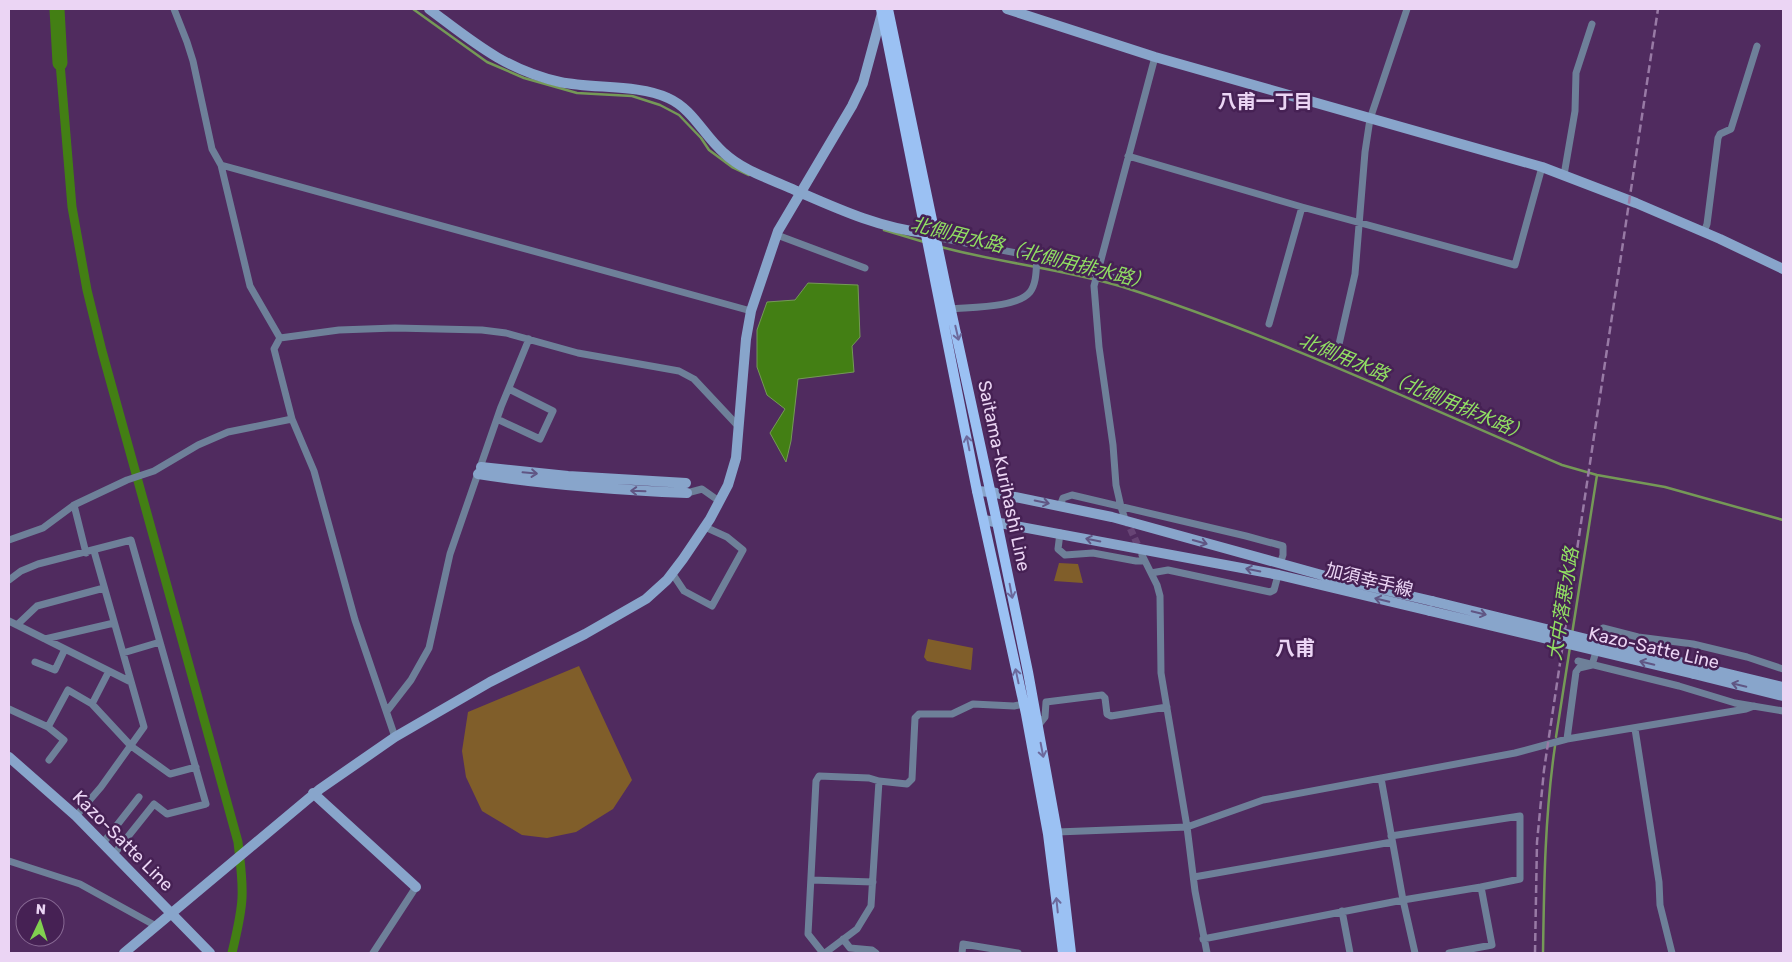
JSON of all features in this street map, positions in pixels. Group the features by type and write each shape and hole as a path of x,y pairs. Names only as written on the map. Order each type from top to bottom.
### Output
{"main road":[{"name":"Saitama-Kurihashi Line","path":"884,10 934,250 977,491 1023,704 1033,729 1057,832 1071,953"},
{"name":"Saitama-Kurihashi Line","path":"934,250 951,309 998,522 1033,729 1063,953"}],"street":[{"path":"174,9 193,61 212,149 221,166 250,286 280,338"},
{"path":"429,9 491,55 512,67 559,82 644,91 668,98 696,121 723,153 740,165 800,196 877,223 907,231 1037,258 1096,275 1129,282"},
{"path":"1007,9 1155,57 1542,167 1636,203 1783,268"},
{"path":"1337,353 1355,274 1365,152 1370,119 1407,9"},
{"path":"124,953 313,793 395,737 490,682 585,634 646,599 672,573 705,527 728,485 736,458 746,339 751,311 777,235 852,106 863,83 884,10"},
{"path":"1564,175 1575,111 1576,73 1592,24"},
{"path":"1704,232 1707,224 1718,138 1720,134 1731,128 1757,46"},
{"path":"1124,516 1116,485 1113,445 1099,348 1094,286 1155,57"},
{"path":"1128,156 1302,207 1515,265 1542,167"},
{"path":"221,166 751,311"},
{"path":"1269,324 1302,207"},
{"path":"777,235 865,268"},
{"path":"951,309 1002,304 1024,297 1031,290 1035,280 1037,258"},
{"path":"280,338 339,330 395,328 482,330 529,339 578,353 679,371 694,379 740,427"},
{"path":"280,338 274,349 292,419 314,471 355,620 395,737"},
{"path":"387,711 411,680 430,648 450,554 508,389 529,339"},
{"path":"497,419 540,439 553,411 508,389"},
{"path":"9,540 43,528 74,505 127,480 154,471 198,445 228,432 292,419"},
{"path":"480,471 528,482 575,487 702,489 720,500"},
{"name":"加須幸手線","path":"977,491 991,492 1112,518 1431,606"},
{"path":"1060,506 1063,498 1067,495 1072,495 1246,536 1283,546 1280,564"},
{"path":"74,505 104,588 144,727 101,787 76,816"},
{"name":"加須幸手線","path":"984,520 1060,533 1431,606"},
{"path":"672,573 684,591 712,606 742,550 727,537 705,527"},
{"path":"1060,533 1058,549 1065,555 1093,553 1136,561 1143,558 1157,585 1160,596 1160,673 1187,827 1203,939 1207,953"},
{"path":"9,580 21,571 38,564 132,540 206,804 167,814 154,804 114,854"},
{"path":"1150,573 1168,570 1270,592 1274,590 1278,575"},
{"path":"18,625 37,606 104,588"},
{"name":"Kazo-Satte Line","path":"1431,606 1695,670 1783,696"},
{"path":"9,621 131,682"},
{"path":"45,639 114,622"},
{"path":"1592,664 1601,630 1605,628 1638,637 1693,644 1746,657 1783,669"},
{"path":"123,654 160,642"},
{"path":"35,662 55,670 65,649"},
{"path":"1578,661 1687,688 1735,703 1783,711"},
{"path":"1567,739 1576,672 1580,668 1592,664"},
{"name":"Kazo-Satte Line","path":"1695,670 1783,686"},
{"path":"92,704 109,671"},
{"path":"48,727 68,690 92,704 131,746 170,774 196,767"},
{"path":"1033,729 1045,717 1046,702 1102,695 1105,698 1107,714 1111,716 1167,708"},
{"path":"879,781 871,906 856,929 824,953 808,934 816,781 819,776 869,778 907,784 912,779 916,718 919,714 952,714 973,704 1014,706 1023,704"},
{"path":"1057,832 1187,827 1263,800 1515,752 1567,739 1635,729 1754,706"},
{"path":"9,709 48,727 64,740 49,760"},
{"path":"1635,729 1659,882 1660,904 1672,953"},
{"name":"Kazo-Satte Line","path":"9,756 76,816 210,953"},
{"path":"1381,778 1391,839 1415,953"},
{"path":"313,793 416,887 373,953"},
{"path":"103,843 139,797"},
{"path":"1194,877 1520,816 1520,879 1342,911 1203,939"},
{"path":"9,860 80,884 156,926"},
{"path":"811,880 873,882"},
{"path":"1448,953 1492,945 1481,887"},
{"path":"1342,911 1350,953"},
{"path":"843,939 850,948 872,950 876,953"},
{"path":"962,953 963,944 1018,953"}],"shaded area":[{"path":"808,283 858,285 860,337 852,346 854,372 798,379 791,441 786,462 770,433 785,409 767,395 757,367 757,330 767,302 795,300"},
{"path":"1059,563 1078,564 1083,583 1054,581"},
{"path":"928,639 973,648 971,670 927,661 924,657"},
{"path":"579,666 632,780 613,809 576,832 547,838 522,835 482,811 466,777 462,751 468,712"}],"waterway":[{"path":"57,9 60,63"},
{"name":"北側用水路（北側用排水路）","path":"413,9 487,62 524,78 577,93 632,96 660,105 679,115 701,138 709,150 732,167 749,175"},
{"path":"60,63 72,207 87,290 102,351 238,842 242,898 232,953"},
{"name":"北側用水路（北側用排水路）","path":"884,230 924,242"},
{"name":"北側用水路（北側用排水路）","path":"941,247 1078,275 1123,287 1290,348 1562,465 1597,475 1665,487 1783,520"},
{"name":"大中落悪水路","path":"1572,634 1597,475"},
{"name":"大中落悪水路","path":"1556,737 1570,647"},
{"name":"大中落悪水路","path":"1543,953 1547,823 1555,746"}],"tunnel":[{"path":"1126,519 1140,550"}],"railway":[{"path":"1535,953 1537,842 1544,770 1658,9"}],"district":[{"name":"八甫一丁目","path":"1265,101"},
{"name":"八甫","path":"1295,648"}]}
